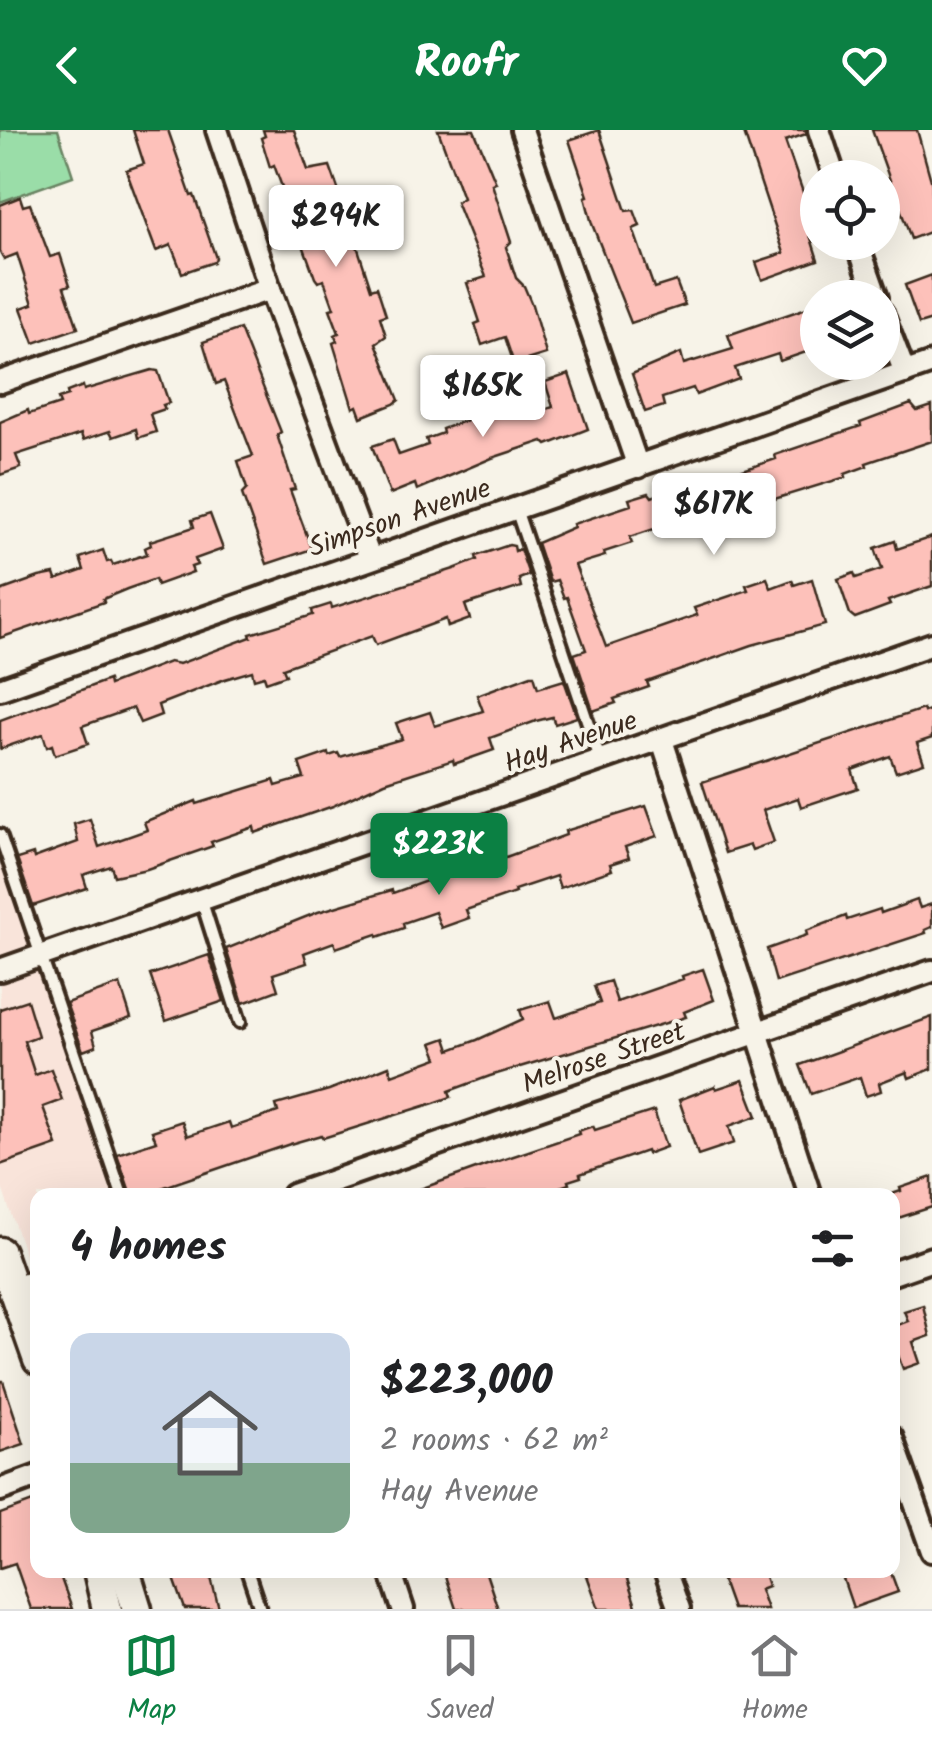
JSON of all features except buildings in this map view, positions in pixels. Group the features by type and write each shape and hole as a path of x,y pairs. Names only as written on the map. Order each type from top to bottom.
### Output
{"main road":[{"path":"0,1252 25,1284 30,1313"},
{"path":"100,1578 107,1609"},
{"path":"127,1578 137,1609"}],"street":[{"path":"217,130 270,289 370,558"},
{"path":"522,130 638,466"},
{"path":"819,130 829,160"},
{"path":"0,382 270,289"},
{"path":"900,360 905,373"},
{"name":"Simpson Avenue","path":"0,689 932,363"},
{"name":"Hay Avenue","path":"0,970 932,644"},
{"path":"662,740 808,1188"},
{"name":"Melrose Street","path":"313,1188 932,971"},
{"path":"900,1270 932,1260"},
{"path":"900,1461 932,1551"},
{"path":"0,1490 30,1479"},
{"path":"393,1578 403,1609"},
{"path":"668,1578 679,1609"}],"lane":[{"path":"516,509 601,762"},
{"path":"0,835 120,1188"},
{"path":"201,898 240,1022"},
{"path":"250,1578 260,1609"}],"shaded area":[{"path":"0,824 118,1188 30,1188 30,1270 0,1182"}],"green space":[{"path":"0,130 58,130 73,176 0,202"}]}
